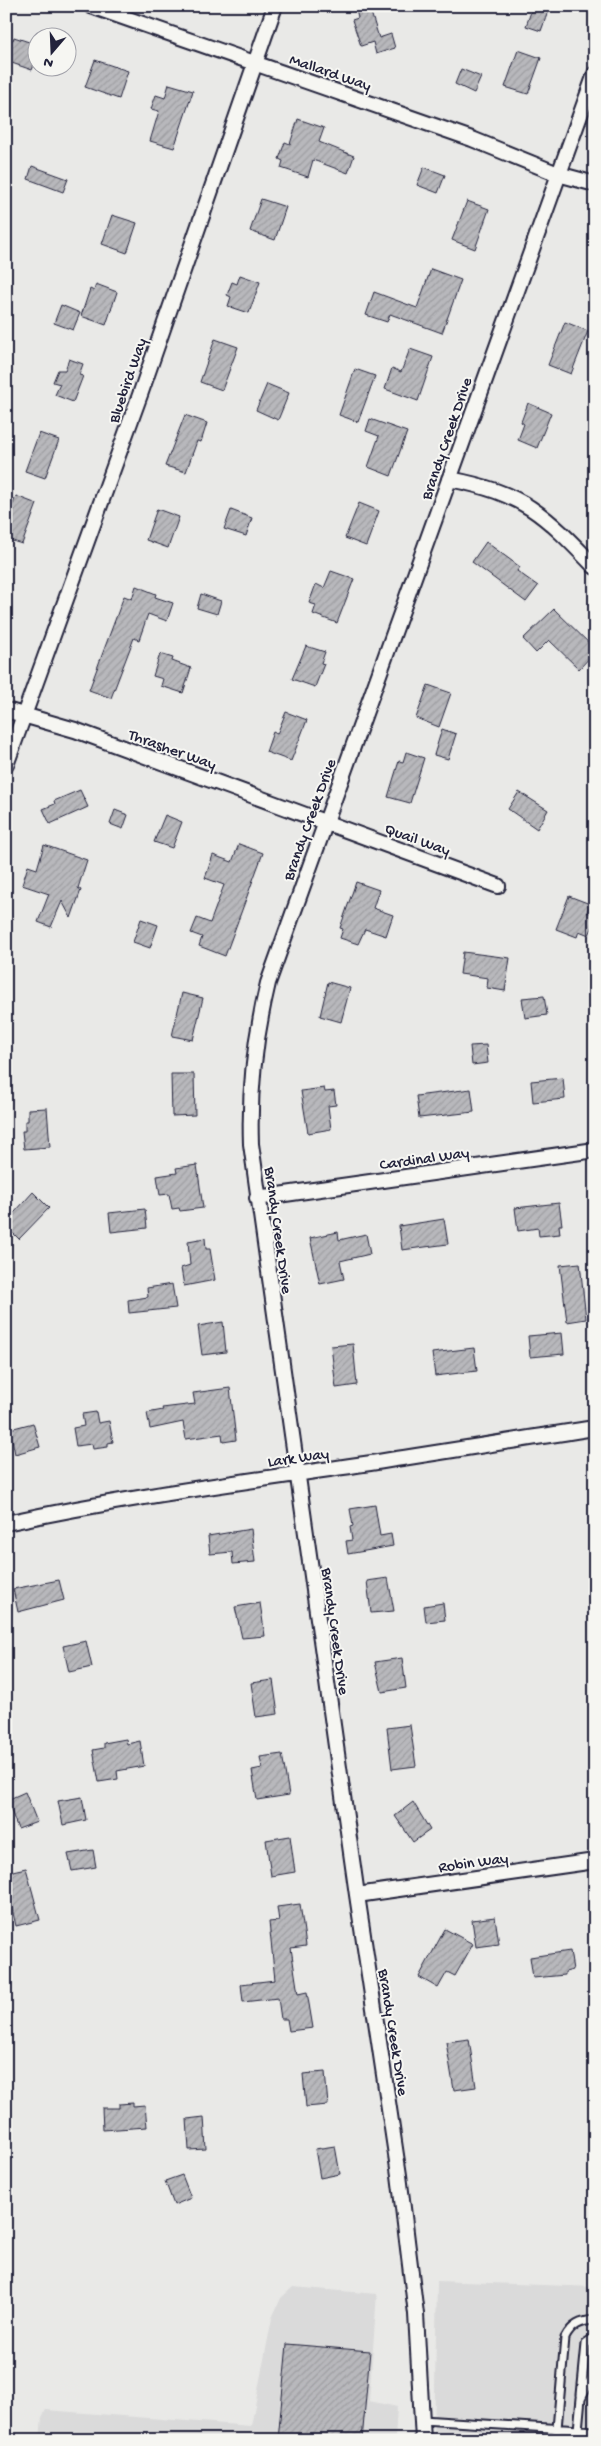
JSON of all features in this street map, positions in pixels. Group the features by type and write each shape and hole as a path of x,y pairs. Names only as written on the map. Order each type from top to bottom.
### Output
{"street":[{"name":"Mallard Way","path":"91,6 472,139 558,174 595,184"},
{"name":"Bluebird Way","path":"6,765 141,392 276,6"},
{"name":"Brandy Creek Drive","path":"423,2440 416,2314 404,2214 258,1198 251,1144 250,1101 258,1024 268,983 595,74"},
{"path":"449,479 483,485 509,495 533,508 555,525 595,567"},
{"name":"Thrasher Way","path":"6,710 75,730 326,823"},
{"name":"Quail Way","path":"326,823 498,886"},
{"name":"Cardinal Way","path":"258,1198 595,1150"},
{"name":"Lark Way","path":"6,1523 175,1490 297,1474 595,1428"},
{"name":"Robin Way","path":"357,1895 595,1861"}],"lane":[{"path":"556,2440 565,2338 571,2328 582,2321 595,2320"},
{"path":"578,2430 586,2344 595,2338"},
{"path":"581,2398 592,2378 595,2349"},
{"path":"422,2420 595,2431"}],"shaded area":[{"path":"437,2281 595,2287 595,2440 434,2440"},
{"path":"293,2287 377,2294 369,2401 397,2407 395,2440 40,2440 42,2417 46,2410 251,2426 272,2318 281,2298"}],"building":[{"path":"355,6 369,6 379,38 391,34 395,48 376,54 373,42 361,46 352,20 358,18"},
{"path":"533,6 550,6 541,31 526,26"},
{"path":"14,37 28,42 28,69 6,61 6,39 13,40"},
{"path":"518,50 541,58 528,94 505,87"},
{"path":"95,60 128,71 119,99 85,87"},
{"path":"461,69 481,77 474,93 455,84"},
{"path":"169,84 193,91 174,148 150,141 159,111 151,109 156,95 165,98"},
{"path":"298,119 324,128 319,142 354,156 348,173 313,160 308,177 281,168 283,161 279,159 285,142 290,144"},
{"path":"32,166 68,179 63,192 28,179"},
{"path":"424,167 445,175 438,193 417,185"},
{"path":"261,199 286,207 275,240 250,231"},
{"path":"467,201 489,209 475,249 452,240"},
{"path":"112,215 137,223 127,253 102,244"},
{"path":"431,269 461,280 442,333 390,314 387,322 366,315 374,292 417,308"},
{"path":"240,275 260,282 249,313 228,306 231,297 227,295 232,282 237,284"},
{"path":"96,284 117,292 106,325 81,316 90,289 94,291"},
{"path":"61,305 80,313 73,330 54,323"},
{"path":"565,322 588,331 571,374 548,365"},
{"path":"215,339 238,347 222,390 200,382"},
{"path":"410,349 433,357 418,401 385,389 392,368 401,372"},
{"path":"69,359 83,364 79,375 83,376 73,402 55,395 60,384 53,382 58,370 65,370"},
{"path":"355,369 375,376 358,422 339,415"},
{"path":"267,384 289,393 278,420 256,410"},
{"path":"528,403 551,413 537,448 518,440 524,424 521,422"},
{"path":"185,415 207,423 201,442 197,441 186,472 165,466"},
{"path":"370,419 407,432 391,476 368,467 379,436 366,431"},
{"path":"39,433 59,440 45,478 25,471"},
{"path":"16,496 37,504 22,544 6,539 6,522"},
{"path":"359,503 379,511 366,546 345,538"},
{"path":"157,509 179,517 168,548 146,540"},
{"path":"231,510 252,518 246,536 224,529"},
{"path":"486,542 520,567 517,571 538,586 526,602 472,562"},
{"path":"331,571 354,579 337,623 313,614 316,605 309,603 316,584 324,588"},
{"path":"136,586 156,594 155,597 173,603 167,621 148,614 139,640 134,638 111,698 89,690 124,596 132,599"},
{"path":"201,594 221,601 217,614 197,608"},
{"path":"554,609 595,649 595,652 579,669 549,640 536,653 523,639"},
{"path":"306,646 325,652 321,663 324,664 315,687 292,679"},
{"path":"160,654 173,658 172,661 191,668 183,693 161,686 163,679 153,676"},
{"path":"428,685 451,693 439,727 416,718"},
{"path":"286,712 307,720 291,761 266,752 273,732 277,734"},
{"path":"442,729 456,734 448,759 434,755"},
{"path":"406,752 424,758 410,803 388,797 399,761 403,762"},
{"path":"80,790 88,807 50,824 43,809 55,804 54,801"},
{"path":"519,792 548,810 537,829 508,809"},
{"path":"115,810 128,815 123,829 110,824"},
{"path":"165,815 182,822 172,848 154,842"},
{"path":"239,844 263,853 225,956 199,946 202,937 191,933 197,918 210,923 224,885 205,878 213,855 232,862"},
{"path":"44,845 87,860 78,888 81,890 71,918 62,901 51,927 38,922 49,894 22,885 28,866 37,869"},
{"path":"356,882 379,890 373,908 393,915 386,936 365,929 358,944 340,938 343,929 340,928"},
{"path":"569,896 590,904 587,912 595,915 595,921 589,935 579,931 577,937 556,929"},
{"path":"141,919 158,925 150,948 133,942"},
{"path":"463,952 510,958 505,991 487,988 488,978 460,974"},
{"path":"328,982 350,988 341,1022 320,1016"},
{"path":"182,993 203,998 193,1040 172,1036"},
{"path":"544,996 547,1015 525,1018 522,998"},
{"path":"486,1045 488,1063 472,1065 470,1046"},
{"path":"171,1074 194,1074 195,1115 172,1116"},
{"path":"563,1078 565,1099 533,1102 531,1081"},
{"path":"324,1088 325,1092 334,1091 336,1105 328,1106 331,1129 308,1133 301,1091"},
{"path":"471,1089 474,1112 419,1118 416,1096"},
{"path":"47,1108 50,1147 24,1149 22,1131 25,1131 25,1121 28,1121 28,1109"},
{"path":"197,1165 203,1208 180,1211 179,1208 172,1209 169,1194 160,1195 157,1176 177,1173 176,1168"},
{"path":"33,1192 49,1208 19,1239 6,1226 6,1222"},
{"path":"559,1203 562,1225 559,1225 560,1234 539,1236 538,1228 518,1231 515,1208"},
{"path":"145,1209 147,1228 111,1232 109,1213"},
{"path":"444,1219 448,1244 402,1250 399,1226"},
{"path":"338,1232 339,1240 366,1234 370,1254 340,1261 344,1279 320,1284 310,1238"},
{"path":"205,1238 206,1249 210,1249 215,1280 184,1286 181,1268 190,1265 188,1241"},
{"path":"580,1263 586,1319 567,1322 560,1265"},
{"path":"172,1284 176,1308 129,1313 128,1300 148,1297 147,1288"},
{"path":"223,1322 226,1352 202,1355 198,1326"},
{"path":"562,1333 564,1354 530,1357 528,1336"},
{"path":"353,1344 357,1385 336,1388 331,1346"},
{"path":"474,1348 477,1371 435,1376 432,1353"},
{"path":"230,1388 236,1440 223,1442 222,1434 186,1439 183,1422 150,1429 147,1413 163,1410 162,1408 195,1404 193,1393"},
{"path":"96,1412 98,1423 109,1421 113,1442 108,1443 108,1447 93,1449 92,1444 76,1446 73,1428 84,1426 82,1414"},
{"path":"33,1423 40,1447 15,1454 10,1429"},
{"path":"375,1505 380,1536 391,1534 393,1546 348,1554 346,1541 352,1540 350,1527 353,1526 350,1509"},
{"path":"251,1529 255,1562 233,1564 232,1552 210,1554 208,1536"},
{"path":"388,1578 394,1611 371,1613 367,1581"},
{"path":"59,1580 64,1600 18,1612 13,1589"},
{"path":"260,1603 265,1636 242,1638 235,1607"},
{"path":"443,1603 445,1620 426,1622 424,1606"},
{"path":"86,1641 92,1667 69,1672 63,1646"},
{"path":"402,1658 406,1688 382,1692 375,1662"},
{"path":"273,1680 278,1714 256,1717 251,1683"},
{"path":"410,1725 416,1766 392,1769 387,1728"},
{"path":"126,1739 127,1744 140,1741 144,1766 117,1771 118,1779 99,1782 93,1750 104,1748 104,1743"},
{"path":"282,1754 289,1795 257,1800 252,1770 262,1768 260,1757"},
{"path":"25,1792 37,1822 18,1829 7,1800"},
{"path":"82,1797 86,1820 63,1825 58,1801"},
{"path":"413,1802 430,1830 413,1842 395,1816"},
{"path":"290,1836 295,1872 271,1876 266,1840"},
{"path":"93,1850 96,1867 72,1871 68,1854"},
{"path":"26,1868 40,1920 16,1926 11,1904 6,1905 6,1885 11,1884 8,1872"},
{"path":"300,1904 306,1946 291,1948 298,1994 307,1992 313,2028 289,2031 287,2019 281,2019 278,1998 243,2002 241,1984 275,1980 269,1922 279,1921 277,1907"},
{"path":"495,1917 499,1944 476,1947 472,1920"},
{"path":"445,1929 473,1944 455,1976 447,1972 438,1988 419,1977"},
{"path":"570,1951 573,1970 565,1972 565,1975 533,1978 530,1957"},
{"path":"469,2039 476,2087 454,2090 446,2042"},
{"path":"325,2072 328,2105 306,2107 303,2074"},
{"path":"133,2103 133,2106 145,2105 147,2127 103,2130 102,2108 119,2108 119,2104"},
{"path":"204,2117 206,2149 189,2150 187,2119"},
{"path":"335,2146 340,2174 320,2178 315,2149"},
{"path":"182,2175 191,2198 174,2205 165,2181"},
{"path":"287,2344 370,2351 362,2440 278,2440"}]}
